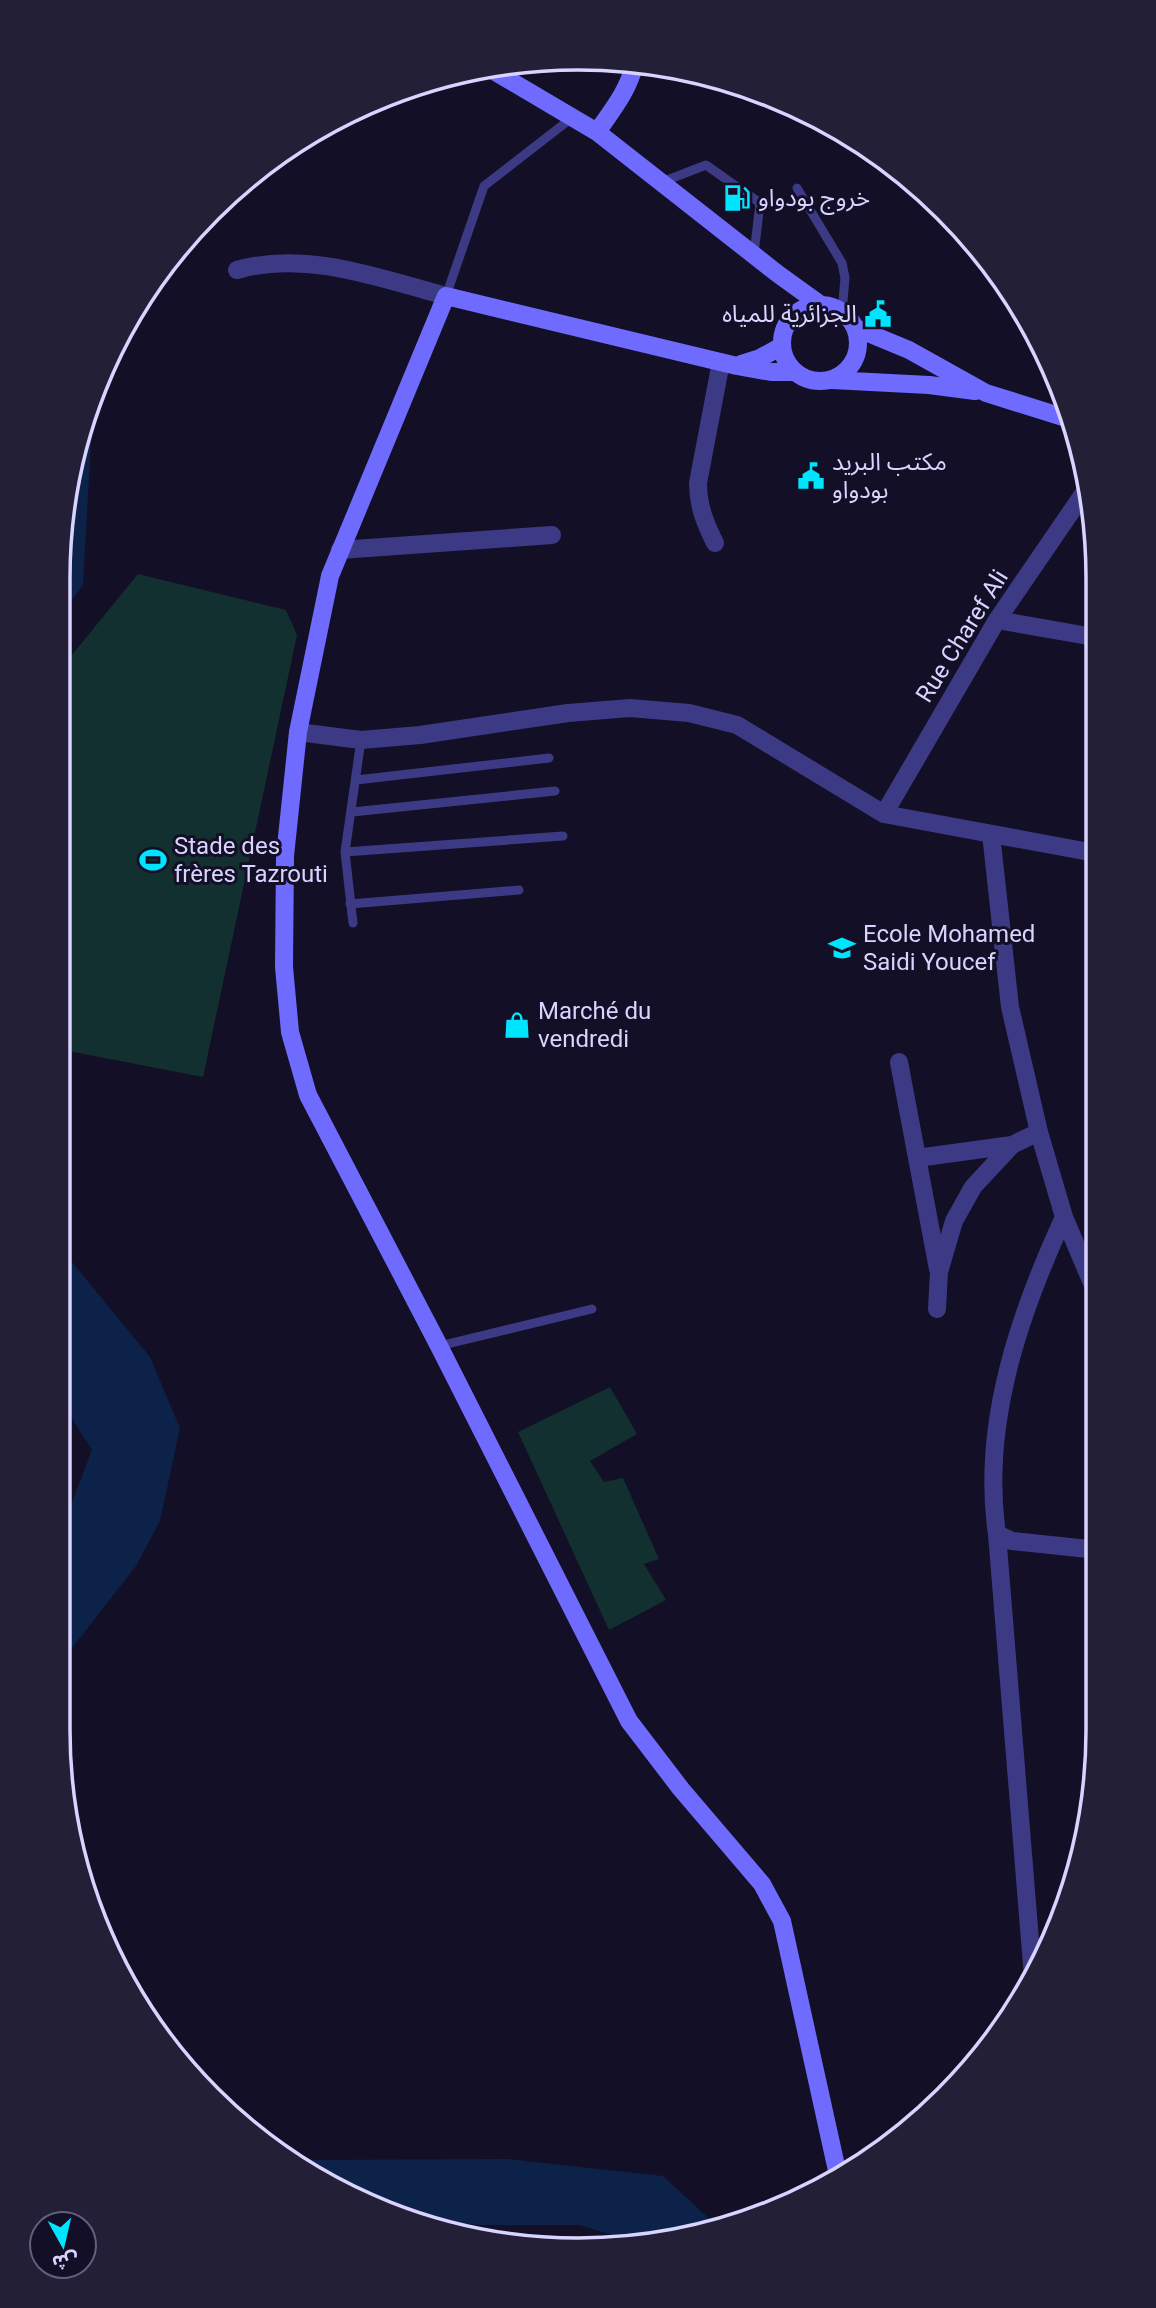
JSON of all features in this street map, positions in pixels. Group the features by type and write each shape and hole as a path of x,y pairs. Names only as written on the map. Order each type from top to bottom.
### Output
{"main road":[{"path":"597,132 621,99 632,73"},
{"path":"502,76 597,132 754,256 821,305"},
{"path":"778,274 789,299 792,317"},
{"path":"795,372 771,372 729,364 446,296 330,576 298,732 285,856 284,967 290,1032 307,1095 439,1346 629,1721 681,1789 762,1884 782,1921 836,2167"},
{"path":"831,380 841,375 855,359 858,349 856,328 850,319 832,307 811,306 792,317 786,325 782,346 788,365 795,372 812,380 929,385 986,393 1058,412"},
{"path":"856,328 909,350 986,393"},
{"path":"729,364 760,358 782,346"}],"street":[{"path":"237,270 257,264 284,262 317,265 348,269 446,296"},
{"path":"715,543 698,500 698,483 729,364"},
{"name":"Rue Charef Ali","path":"884,814 997,620 1080,499"},
{"path":"340,550 552,535"},
{"path":"997,620 1086,636"},
{"path":"298,732 361,740 420,735 568,713 630,708 689,713 737,725 884,814 1086,851"},
{"path":"992,834 1010,1007 1039,1132 1064,1217 1086,1269"},
{"path":"899,1062 939,1272"},
{"path":"917,1158 1012,1145 1039,1132"},
{"path":"937,1309 939,1272 954,1221 973,1187 1012,1145"},
{"path":"1032,1959 993,1509 995,1450 1006,1378 1018,1335 1064,1217"},
{"path":"997,1534 1012,1541 1086,1549"}],"lane":[{"path":"446,296 484,186 573,117"},
{"path":"660,183 706,165 760,203 754,256"},
{"path":"797,188 842,262 845,278 842,312"},
{"path":"352,923 345,852 361,740"},
{"path":"356,780 550,758"},
{"path":"352,813 555,791"},
{"path":"345,852 563,836"},
{"path":"350,904 519,890"},
{"path":"439,1346 592,1309"}],"green space":[{"name":"Stade des frères Tazrouti","path":"138,574 286,610 297,635 203,1077 70,1051 70,657"},
{"path":"610,1387 637,1434 590,1461 604,1482 623,1478 659,1559 644,1564 666,1600 609,1630 518,1432"}],"water":[{"path":"92,432 83,585 70,603 74,512"},
{"path":"70,1260 150,1357 180,1428 160,1521 136,1566 70,1651 70,1507 92,1450 70,1416"},
{"path":"507,2159 663,2176 711,2220 644,2234 617,2236 580,2225 460,2224 415,2211 353,2186 308,2160"}],"place":[{"name":"خروج بودواو","path":"737,198"},
{"name":"الجزائرية للمياه","path":"878,314"},
{"name":"مكتب البريد بودواو","path":"811,476"},
{"name":"Stade des frères Tazrouti","path":"153,860"},
{"name":"Ecole Mohamed Saidi Youcef","path":"842,948"},
{"name":"Marché du vendredi","path":"517,1025"}]}
